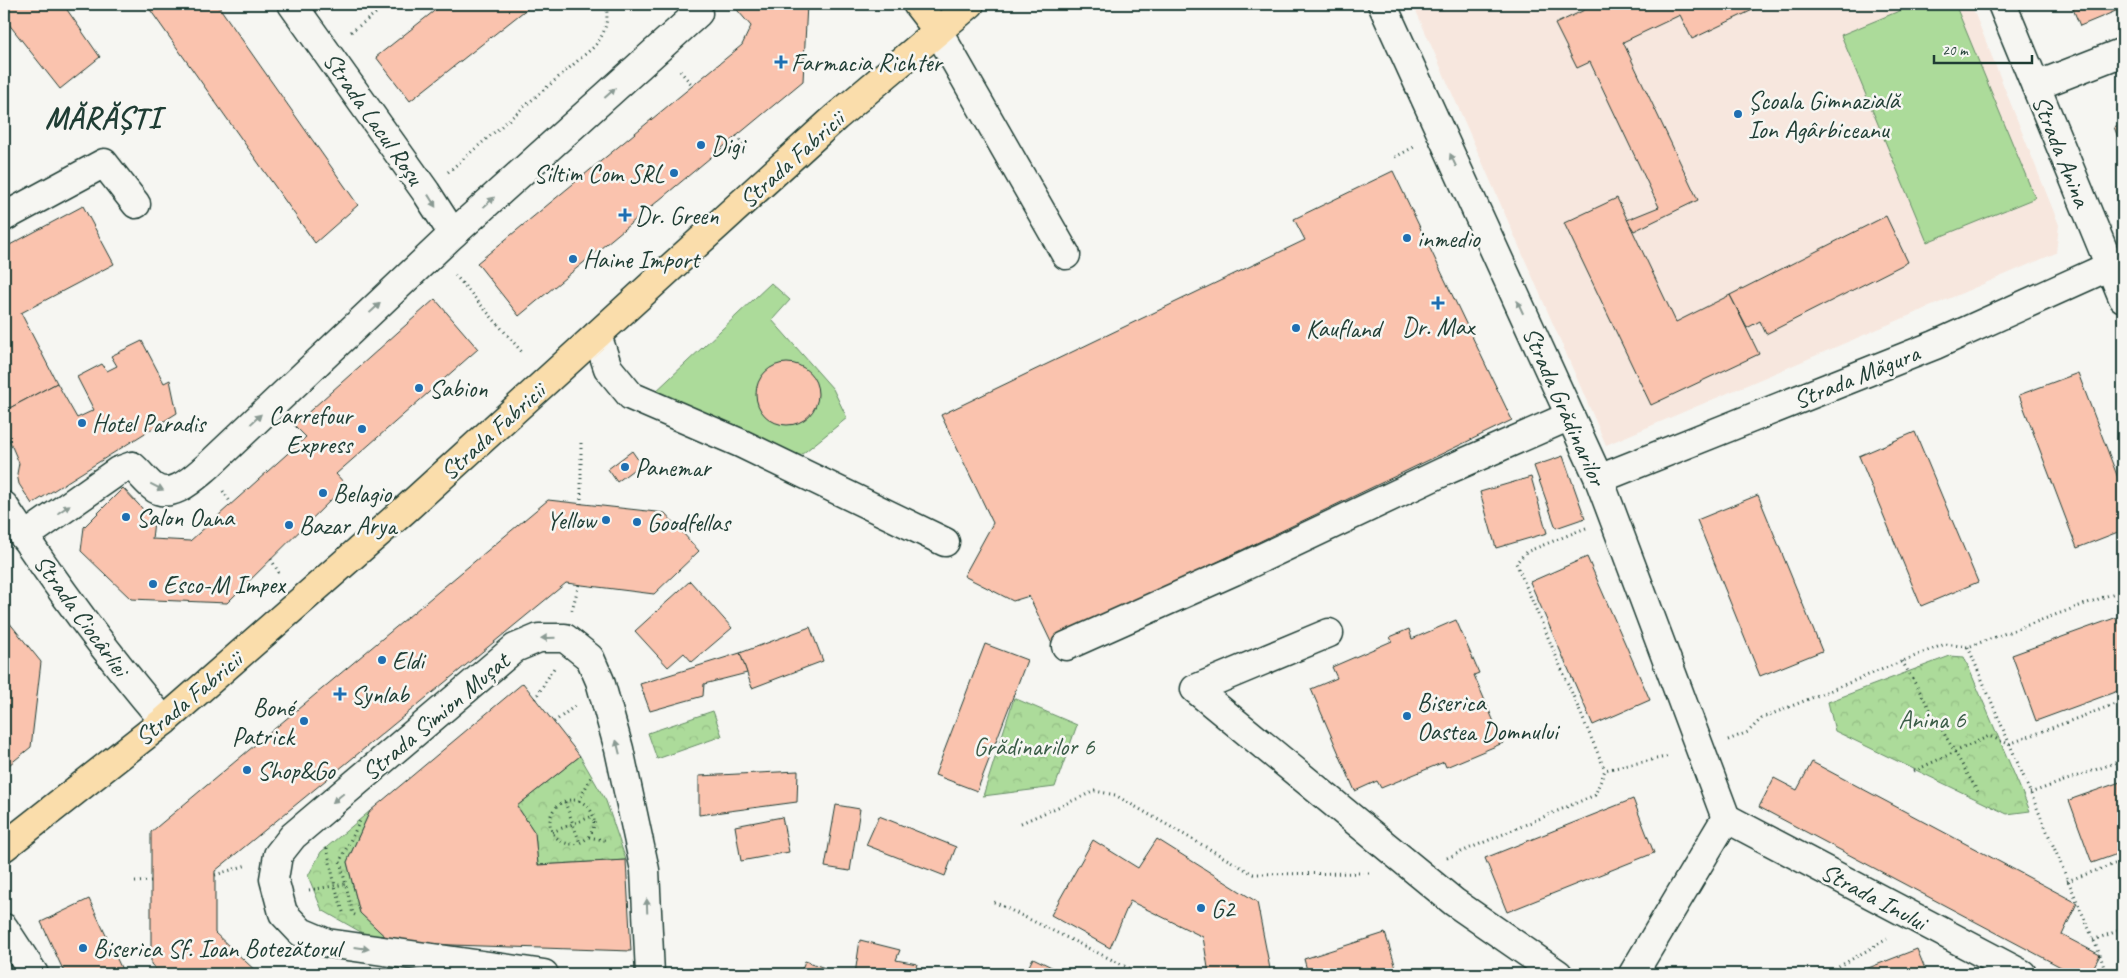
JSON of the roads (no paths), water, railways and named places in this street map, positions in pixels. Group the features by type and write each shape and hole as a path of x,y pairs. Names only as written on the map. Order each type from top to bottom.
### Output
{"main road":[{"path":"917,4 938,31"},
{"name":"Strada Fabricii","path":"4,847 164,721 406,509 836,117 970,4"}],"street":[{"name":"Strada Lacul Roșu","path":"292,4 327,50 426,192 444,243"},
{"path":"24,537 118,471 132,466 154,488 167,492 185,484 208,466 444,243 698,13 691,4"},
{"name":"Strada Grădinarilor","path":"1382,4 1604,491 1726,818"},
{"name":"Strada Anina","path":"2002,4 2123,298"},
{"path":"938,31 1066,255"},
{"path":"2036,86 2123,52"},
{"path":"4,217 104,163 136,204"},
{"name":"Strada Măgura","path":"1604,491 2110,266"},
{"path":"597,335 608,368 631,396 740,443 945,542"},
{"path":"1066,646 1234,571 1445,471 1570,416"},
{"name":"Strada Ciocârliei","path":"4,506 24,537 132,683 164,721"},
{"path":"1329,633 1195,689 1454,902 1558,974"},
{"name":"Strada Simion Mușat","path":"544,974 327,943 301,932 282,913 274,879 278,855 293,836 515,648 539,638 565,638 590,658 604,690 645,870 649,965"},
{"path":"1633,974 1726,818"},
{"name":"Strada Inului","path":"1726,818 2022,974"},
{"path":"4,928 34,974"}],"place":[{"name":"Farmacia Richter","path":"781,62"},
{"name":"Școala Gimnazială Ion Agârbiceanu","path":"1738,114"},
{"name":"Digi","path":"701,145"},
{"name":"Siltim Com SRL","path":"674,173"},
{"name":"Dr. Green","path":"625,215"},
{"name":"inmedio","path":"1407,238"},
{"name":"Haine Import","path":"573,259"},
{"name":"Dr. Max","path":"1438,303"},
{"name":"Kaufland","path":"1296,328"},
{"name":"Sabion","path":"419,388"},
{"name":"Hotel Paradis","path":"82,423"},
{"name":"Carrefour Express","path":"362,429"},
{"name":"Panemar","path":"625,467"},
{"name":"Belagio","path":"323,493"},
{"name":"Salon Oana","path":"126,517"},
{"name":"Yellow","path":"606,520"},
{"name":"Goodfellas","path":"637,522"},
{"name":"Bazar Arya","path":"289,525"},
{"name":"Esco-M Impex","path":"153,584"},
{"name":"Eldi","path":"382,660"},
{"name":"Synlab","path":"340,694"},
{"name":"Biserica Oastea Domnului","path":"1407,716"},
{"name":"Boné Patrick","path":"304,721"},
{"name":"Shop&Go","path":"247,770"},
{"name":"G2","path":"1201,908"},
{"name":"Biserica Sf. Ioan Botezătorul","path":"83,948"}],"district":[{"name":"MĂRĂȘTI","path":"103,118"}],"park label":[{"name":"Anina 6","path":"1932,719"},
{"name":"Grădinarilor 6","path":"1034,746"}]}
